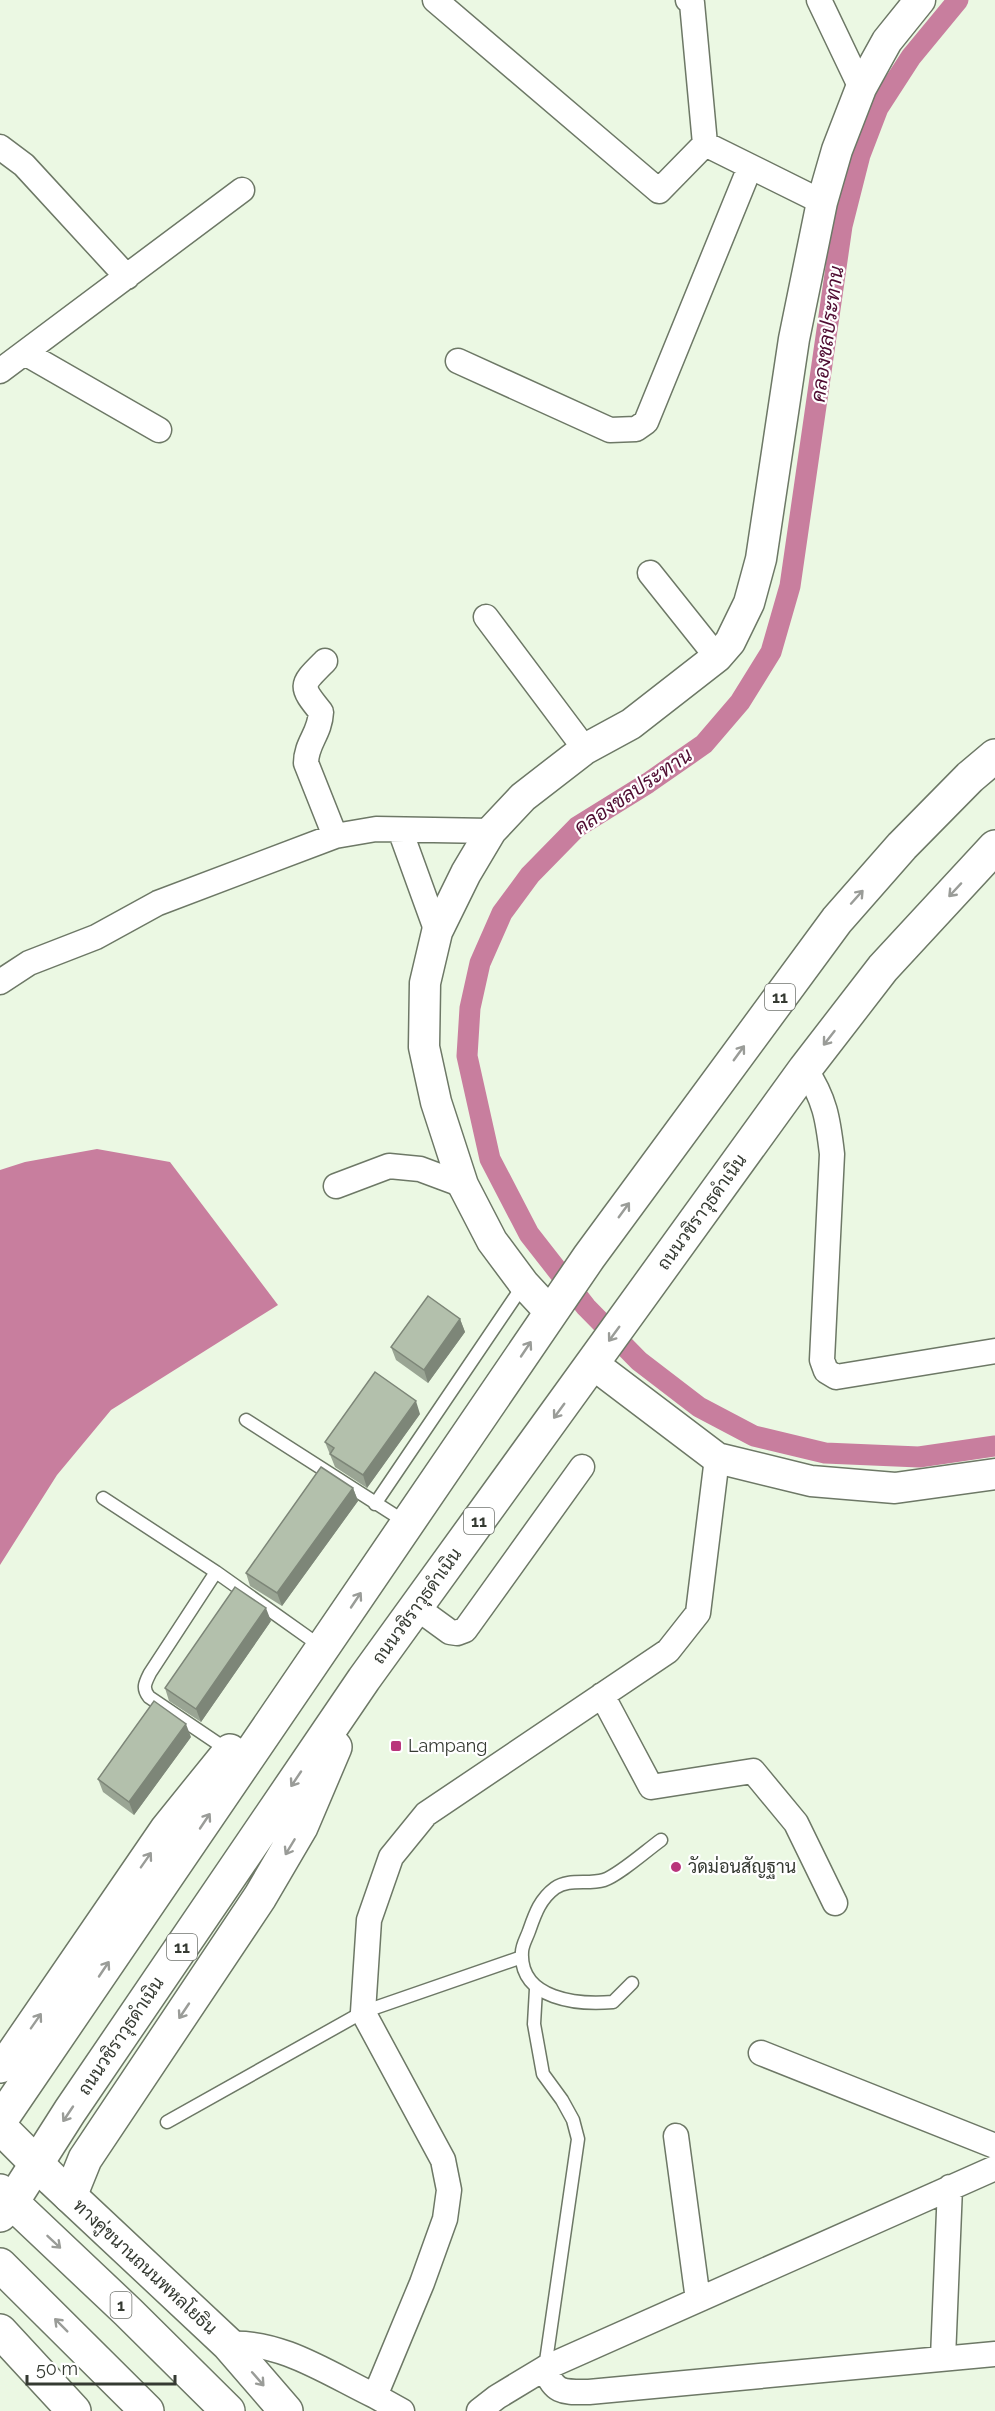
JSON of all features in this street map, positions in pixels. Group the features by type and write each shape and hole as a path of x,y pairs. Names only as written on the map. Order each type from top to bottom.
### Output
{"main road":[{"name":"11","path":"0,2121 324,1649 589,1257 837,920 902,846 970,777 995,756"},
{"name":"ถนนวชิราวุธดำเนิน","path":"4,2203 36,2163 364,1679 805,1069 883,968 994,851"},
{"path":"0,2066 8,2061 167,1829 230,1751 324,1649 364,1679 302,1827 260,1897 85,2159 70,2196"},
{"name":"ทางคู่ขนานถนนพหลโยธิน","path":"0,2127 228,2344 286,2411"},
{"name":"1","path":"4,2203 128,2312 228,2411"},
{"path":"0,2265 147,2411"},
{"path":"0,2331 74,2411"}],"street":[{"path":"435,0 659,192 705,144 692,3 688,0"},
{"path":"819,0 861,87"},
{"path":"550,1312 524,1284 492,1241 463,1185 436,1102 424,1047 426,983 437,932 466,873 491,831 523,797 585,749 631,724 717,657 730,642 749,603 761,559 794,339 822,202 837,150 861,87 887,41 920,0"},
{"path":"705,144 822,202"},
{"path":"0,147 24,165 127,277"},
{"path":"458,361 610,430 636,429 646,422 750,167"},
{"path":"0,371 242,190"},
{"path":"25,353 159,430"},
{"path":"650,573 717,657"},
{"path":"486,617 585,749"},
{"path":"325,661 308,679 305,688 321,712 320,726 306,753 306,763 335,836"},
{"path":"0,982 29,963 96,937 158,903 335,836 376,829 491,831"},
{"path":"400,830 437,932"},
{"path":"805,1069 819,1090 828,1121 832,1154 822,1360 826,1371 836,1377 995,1351"},
{"path":"336,1186 389,1166 420,1169 463,1185"},
{"path":"593,1364 717,1458 812,1481 895,1488 995,1474"},
{"path":"375,2397 422,2283 441,2230 449,2190 443,2160 363,2012 369,1920 391,1857 426,1814 668,1652 698,1613 717,1458"},
{"path":"417,1608 450,1632 457,1633 465,1630 582,1467"},
{"path":"602,1695 651,1787 753,1771 796,1823 835,1903"},
{"path":"761,2052 995,2146"},
{"path":"676,2136 698,2300"},
{"path":"479,2411 497,2397 545,2368 995,2168"},
{"path":"943,2358 950,2187"},
{"path":"228,2344 248,2343 267,2347 300,2360 402,2411"},
{"path":"545,2368 549,2381 556,2388 565,2392 589,2392 995,2354"}],"lane":[{"path":"375,1504 524,1284"},
{"path":"246,1420 408,1523"},
{"path":"104,1498 216,1572 324,1649"},
{"path":"216,1572 150,1673 144,1684 144,1691 149,1697 230,1751"},
{"path":"632,1983 614,2002 592,2004 563,1999 536,1989 527,1976 522,1950 542,1900 556,1887 571,1882 606,1880 661,1840"},
{"path":"167,2122 363,2012 522,1957"},
{"path":"536,1989 534,2024 543,2074 573,2120 578,2139 545,2368"}],"shaded area":[{"path":"97,1149 170,1162 278,1305 111,1410 57,1475 0,1565 0,1170 25,1162"}],"building":[{"path":"428,1296 460,1319 424,1370 391,1347"},
{"path":"375,1372 416,1401 363,1475 330,1454 334,1448 325,1442"},
{"path":"321,1467 353,1488 277,1593 246,1573"},
{"path":"235,1587 266,1608 196,1709 165,1688"},
{"path":"154,1701 186,1724 129,1802 98,1779"}],"waterway":[{"name":"คลองชลประทาน","path":"958,0 911,57 878,108 860,155 842,226 790,586 771,652 740,702 704,744 648,783 577,827 530,875 502,913 480,963 470,1008 467,1056 490,1159 529,1234 586,1307 639,1361 699,1407 754,1436 825,1453 919,1457 995,1446"}],"place":[{"name":"Lampang","path":"396,1746"},
{"name":"วัดม่อนสัญฐาน","path":"676,1867"}]}
